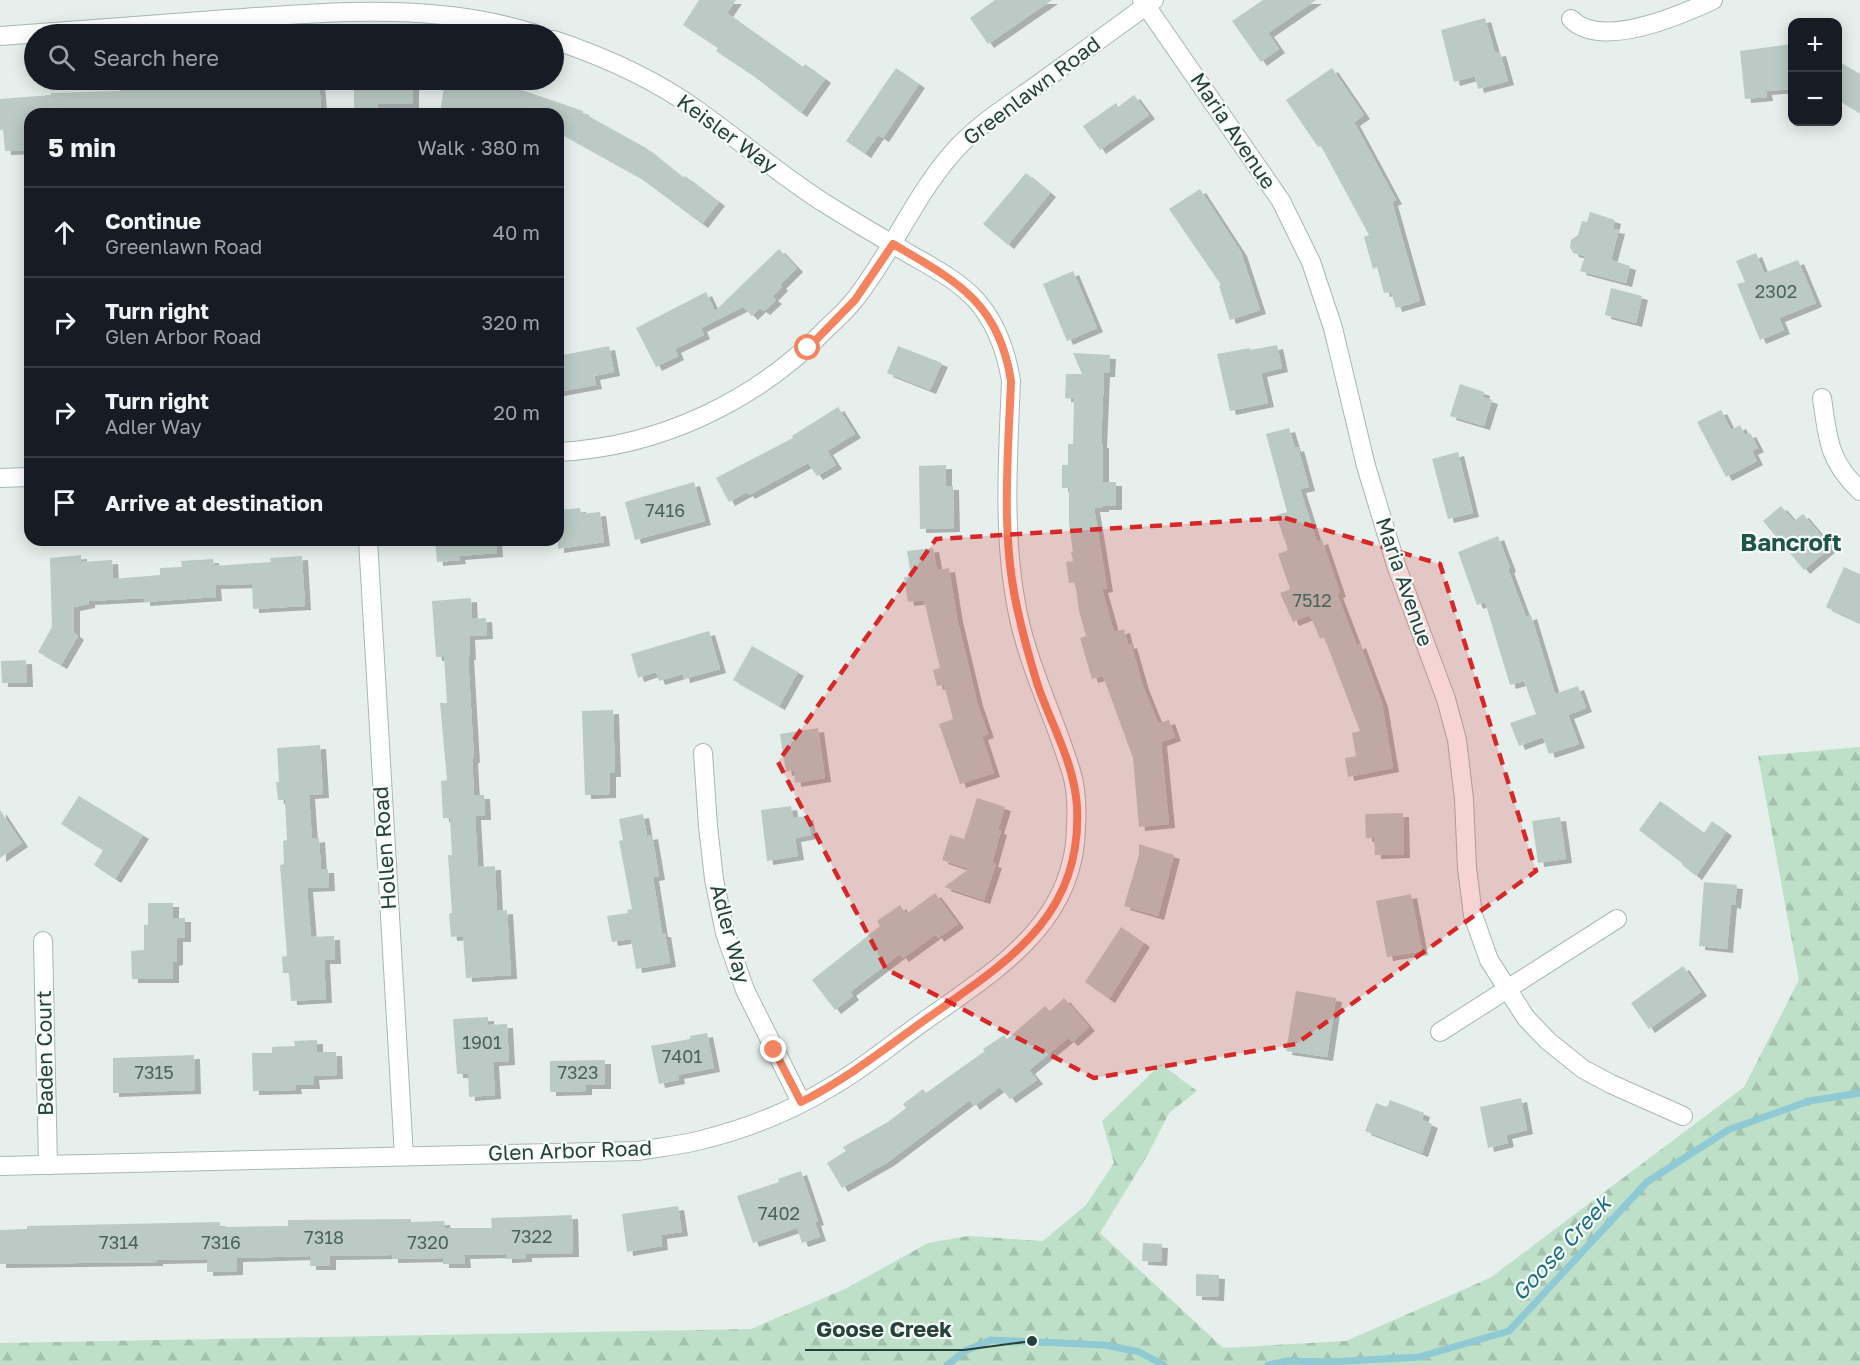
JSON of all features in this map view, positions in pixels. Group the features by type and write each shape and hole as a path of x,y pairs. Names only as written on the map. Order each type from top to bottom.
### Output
{"street":[{"path":"1571,19 1579,27 1597,30 1632,29 1684,14 1713,0"},
{"name":"Greenlawn Road","path":"564,451 613,445 666,432 716,411 766,381 808,348 855,300 893,244 927,186 949,156 980,126 1148,2"},
{"name":"Maria Avenue","path":"1148,2 1281,201 1311,262 1333,328 1372,488 1396,565 1446,699 1458,752 1464,799 1467,868 1473,915 1489,960 1526,1018 1548,1041 1583,1068 1611,1084 1683,1116"},
{"path":"160,24 380,10 452,16 489,24"},
{"path":"0,36 24,34"},
{"name":"Keisler Way","path":"564,43 590,52 654,83 699,111 773,168 828,206 893,244"},
{"name":"Glen Arbor Road","path":"0,1166 639,1151 703,1140 750,1126 834,1086 996,969 1023,946 1049,914 1070,868 1076,839 1077,806 1072,772 1038,686 1018,614 1009,557 1007,492 1011,381 1008,363 993,324 973,297 958,284 893,244"},
{"path":"1822,398 1828,443 1835,461 1860,491"},
{"path":"0,478 24,477"},
{"name":"Hollen Road","path":"368,546 404,1156"},
{"name":"Adler Way","path":"703,753 713,868 725,933 745,990 801,1102"},
{"path":"1440,1032 1617,919"},
{"name":"Baden Court","path":"43,941 48,1165"}],"highlighted area":[{"path":"1285,518 1440,564 1536,871 1296,1044 1094,1078 886,969 778,762 936,539"}],"green space":[{"path":"1860,747 1860,1365 0,1365 0,1343 751,1329 847,1288 928,1243 968,1236 1043,1241 1086,1205 1114,1163 1102,1121 1161,1064 1197,1091 1169,1113 1147,1156 1100,1233 1223,1348 1346,1341 1490,1278 1744,1087 1799,980 1758,756"}],"building":[{"path":"699,0 736,0 727,13 803,67 805,64 825,79 801,113 755,77 716,51 718,48 683,25"},
{"path":"995,0 1052,0 988,44 970,18"},
{"path":"1263,0 1316,0 1268,33 1279,49 1261,62 1232,21"},
{"path":"1485,18 1495,53 1500,52 1508,81 1478,89 1475,76 1454,82 1441,30"},
{"path":"1788,45 1788,89 1766,91 1767,97 1745,99 1740,51"},
{"path":"1842,63 1860,74 1860,113 1842,102"},
{"path":"896,68 919,84 883,138 878,135 865,154 846,141"},
{"path":"1332,68 1364,115 1354,122 1396,200 1392,202 1420,301 1396,308 1391,292 1384,293 1377,267 1373,269 1364,237 1369,235 1321,146 1318,147 1286,100"},
{"path":"320,90 321,108 24,108 24,150 5,151 3,130 0,130 0,99 51,95 51,93"},
{"path":"354,90 413,90 413,104 378,104 378,108 354,108"},
{"path":"444,90 522,90 583,111 646,148 683,178 685,176 719,202 702,224 639,177 564,135 564,108 441,108"},
{"path":"1134,95 1149,115 1100,150 1083,126 1116,103 1118,107"},
{"path":"1026,173 1050,193 1008,245 983,224"},
{"path":"1200,189 1241,252 1260,310 1230,320 1219,286 1221,285 1169,209"},
{"path":"1590,212 1615,220 1613,229 1619,230 1611,260 1630,266 1626,283 1580,271 1585,256 1573,253 1570,247 1571,240 1578,235 1582,221 1587,222"},
{"path":"779,249 797,268 772,297 776,300 764,311 760,308 752,316 743,307 701,328 704,335 675,349 678,356 656,367 636,328 706,292 715,311"},
{"path":"1756,253 1764,273 1798,260 1816,303 1779,318 1784,330 1760,340 1737,284 1745,282 1736,261"},
{"path":"1073,271 1097,328 1067,341 1043,284"},
{"path":"1611,288 1642,296 1636,323 1605,315"},
{"path":"1277,345 1282,368 1261,373 1268,403 1230,411 1217,354"},
{"path":"609,346 614,372 594,376 596,385 564,391 564,355"},
{"path":"898,346 942,363 930,390 887,373"},
{"path":"1073,353 1110,355 1109,373 1104,373 1101,444 1103,444 1103,482 1116,482 1116,506 1094,508 1107,588 1102,589 1114,632 1124,629 1128,645 1131,644 1143,686 1158,723 1169,720 1175,737 1161,742 1169,824 1139,827 1133,758 1103,676 1092,679 1080,638 1086,636 1079,611 1075,582 1069,583 1066,562 1073,561 1069,524 1069,488 1062,488 1062,465 1068,465 1068,444 1073,444 1074,399 1065,398 1066,374 1082,374"},
{"path":"1460,384 1484,392 1483,397 1492,400 1484,426 1450,416"},
{"path":"838,407 855,434 827,451 836,465 817,476 808,463 749,495 747,492 729,502 716,478 793,438 792,436"},
{"path":"1721,410 1731,430 1740,425 1745,435 1750,433 1758,448 1752,451 1757,461 1726,477 1697,422"},
{"path":"1289,428 1295,448 1298,447 1309,487 1300,489 1317,542 1322,540 1340,593 1337,594 1357,646 1360,644 1382,703 1393,768 1348,777 1345,758 1356,756 1352,733 1360,731 1324,637 1320,639 1310,615 1293,622 1280,593 1290,589 1278,554 1288,550 1276,515 1287,512 1266,434"},
{"path":"1458,452 1473,513 1448,519 1432,459"},
{"path":"946,465 946,486 953,486 954,528 920,529 919,466"},
{"path":"694,482 705,521 635,540 625,502"},
{"path":"1781,506 1794,521 1803,514 1831,547 1804,570 1763,521"},
{"path":"580,508 581,514 600,512 604,542 558,549 558,546 564,546 564,509"},
{"path":"1498,536 1526,617 1531,615 1555,694 1578,686 1586,708 1568,715 1579,744 1549,754 1543,737 1519,746 1510,723 1536,714 1524,681 1510,685 1485,602 1477,605 1458,552"},
{"path":"436,546 496,546 497,553 459,556 460,560 437,562"},
{"path":"933,548 937,570 949,568 957,618 977,702 988,734 982,736 994,773 960,784 939,724 953,719 944,685 937,686 933,670 940,668 924,600 908,602 904,577 911,576 907,551"},
{"path":"81,555 81,562 112,560 113,579 160,575 160,568 182,567 181,561 213,559 214,566 271,562 270,558 302,556 305,606 253,609 252,584 215,585 216,597 144,602 144,598 89,601 89,604 74,607 74,633 78,636 61,665 38,652 52,627 50,558"},
{"path":"1844,567 1860,574 1860,623 1826,607"},
{"path":"471,598 472,619 486,618 487,635 469,636 470,656 468,656 474,795 484,795 485,816 475,816 478,867 495,866 497,911 507,910 511,975 466,978 463,936 451,937 449,914 452,913 448,855 452,855 450,818 443,818 441,781 447,780 440,703 447,703 444,657 436,657 432,601"},
{"path":"709,631 720,669 684,679 683,674 659,681 656,672 638,678 631,654"},
{"path":"752,646 798,672 779,706 733,680"},
{"path":"26,660 27,683 2,683 1,661"},
{"path":"613,710 615,773 610,773 610,794 585,795 582,711"},
{"path":"818,728 825,778 795,783 794,770 786,772 780,734"},
{"path":"320,745 323,794 309,795 312,839 319,838 321,869 328,869 329,887 307,888 311,937 334,936 335,960 324,960 326,999 291,1001 289,973 283,973 282,957 287,956 280,865 284,864 283,841 287,840 285,800 278,800 276,782 279,782 277,748"},
{"path":"79,796 143,835 115,879 94,865 103,850 61,824"},
{"path":"977,798 1005,807 992,863 996,864 984,900 944,887 969,869 942,860 950,835 964,839"},
{"path":"1660,801 1704,833 1712,821 1726,832 1696,876 1639,830"},
{"path":"791,806 793,818 807,816 811,835 795,838 798,856 767,861 761,810"},
{"path":"0,810 22,843 0,858"},
{"path":"1403,813 1404,854 1375,855 1374,838 1366,838 1365,814"},
{"path":"643,814 647,836 652,835 659,876 653,877 662,933 665,933 670,963 636,969 631,939 612,942 607,916 628,913 627,910 632,909 619,841 623,840 619,819"},
{"path":"1560,817 1566,859 1538,863 1532,821"},
{"path":"1139,844 1174,855 1158,916 1124,906 1139,855"},
{"path":"1704,882 1737,885 1735,905 1731,904 1727,949 1699,946"},
{"path":"935,893 958,924 938,938 936,934 903,958 900,954 850,992 853,996 835,1010 812,980 880,926 877,921 900,905 906,914"},
{"path":"1411,894 1422,951 1387,957 1376,901"},
{"path":"148,903 173,903 173,918 185,918 185,938 177,938 177,961 173,962 173,979 132,979 131,951 144,950 144,925 148,925"},
{"path":"1121,927 1144,943 1109,999 1085,982"},
{"path":"1683,966 1701,992 1649,1029 1631,1003"},
{"path":"1296,991 1336,998 1327,1057 1286,1051"},
{"path":"1064,998 1089,1027 1072,1042 1068,1038 1029,1070 1037,1080 1010,1099 1000,1087 974,1106 970,1100 888,1162 842,1188 827,1163 846,1151 843,1147 888,1122 906,1108 903,1104 923,1089 926,1093 1004,1035 1007,1039 1045,1006 1050,1011"},
{"path":"488,1017 488,1025 507,1024 509,1061 493,1062 495,1095 469,1097 468,1074 457,1074 453,1019"},
{"path":"707,1033 714,1068 678,1075 679,1080 659,1084 651,1046 690,1039 690,1036"},
{"path":"317,1040 317,1052 336,1052 337,1075 313,1076 314,1085 295,1085 296,1090 253,1091 252,1053 272,1053 272,1047 295,1046 294,1041"},
{"path":"194,1055 195,1090 113,1093 113,1058"},
{"path":"605,1060 605,1085 586,1085 586,1091 550,1092 550,1061"},
{"path":"1521,1098 1527,1130 1506,1135 1508,1143 1488,1148 1480,1107"},
{"path":"1390,1100 1424,1113 1422,1120 1432,1124 1422,1153 1365,1131 1376,1103 1387,1107"},
{"path":"801,1171 818,1221 815,1222 820,1237 802,1243 797,1228 753,1243 737,1196 779,1182 778,1179"},
{"path":"678,1206 682,1232 661,1235 662,1246 627,1252 622,1214"},
{"path":"572,1215 573,1253 526,1254 526,1258 506,1259 506,1254 464,1255 465,1264 443,1264 443,1258 392,1259 392,1255 330,1256 330,1266 310,1266 310,1256 237,1258 237,1271 207,1272 207,1259 0,1264 0,1230 27,1229 27,1226 220,1222 220,1227 288,1226 288,1220 411,1219 411,1222 444,1221 445,1228 492,1228 491,1218"},
{"path":"1143,1243 1162,1244 1161,1262 1142,1261"},
{"path":"1196,1274 1219,1275 1218,1297 1196,1296"}],"waterway":[{"name":"Goose Creek","path":"1268,1365 1288,1361 1329,1362 1419,1357 1509,1331 1647,1182 1728,1130 1809,1101 1860,1093"},
{"name":"Goose Creek","path":"947,1365 965,1351 991,1340 1105,1345 1139,1352 1164,1365"}],"place":[{"name":"Goose Creek","path":"1032,1341"}],"district":[{"name":"Bancroft","path":"1791,543"}],"route":[{"path":"774,1050 801,1102 834,1086 996,969 1023,946 1037,931 1059,896 1073,859 1076,839 1077,806 1072,772 1038,686 1018,614 1009,557 1007,492 1011,381 1008,363 993,324 973,297 958,284 893,244 855,300 808,348"}]}
